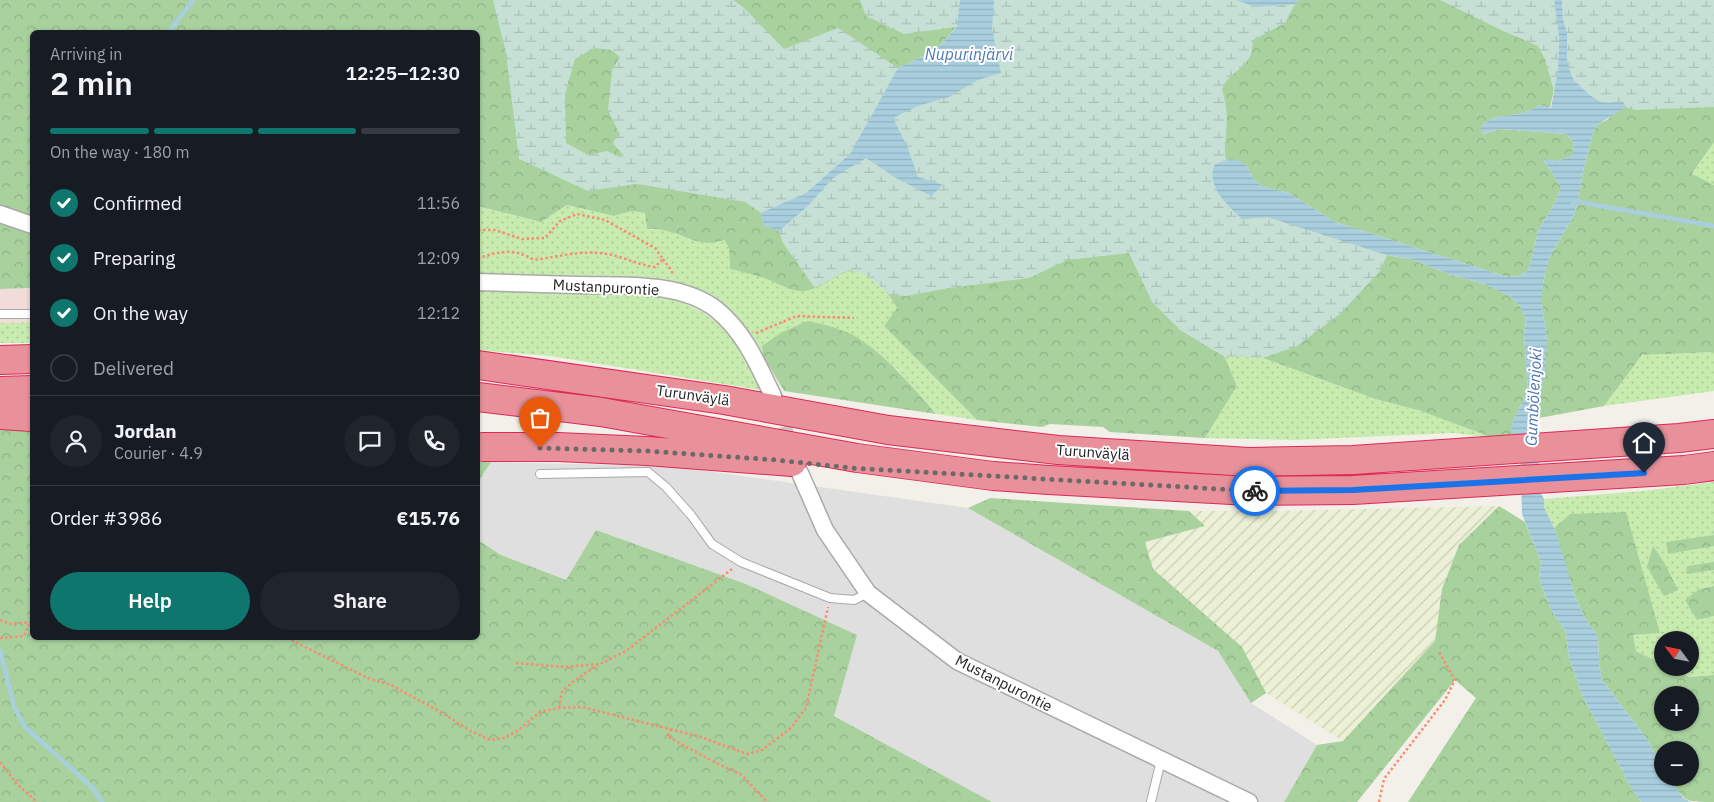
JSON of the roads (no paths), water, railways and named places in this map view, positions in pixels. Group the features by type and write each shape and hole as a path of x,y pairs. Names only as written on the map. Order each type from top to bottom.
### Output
{"highway":[{"path":"0,360 30,359"},
{"name":"Turunväylä","path":"480,365 724,400 888,430 1058,450 1249,462 1353,460 1714,434"},
{"path":"0,392 30,390"},
{"name":"Turunväylä","path":"480,397 601,412 857,458 993,476 1250,491 1353,490 1684,470 1714,466"},
{"path":"0,415 30,417"},
{"path":"480,447 558,447 647,451 776,460 852,468 993,476"}],"street":[{"path":"0,214 30,224"},
{"name":"Mustanpurontie","path":"480,282 638,286 668,290 691,296 716,309 739,331 773,396"},
{"name":"Mustanpurontie","path":"800,473 825,530 868,593 957,661 1249,802"}],"lane":[{"path":"0,314 30,314"},
{"path":"540,474 648,472 666,487 691,515 712,544 741,562 830,598 854,600 868,593"},
{"path":"1151,802 1162,760"}],"water":[{"name":"Nupurinjärvi","path":"960,0 994,0 992,29 1001,73 978,80 949,97 918,106 893,118 907,146 918,177 943,185 931,196 896,178 866,158 833,178 808,206 779,231 763,225 761,213 806,193 850,154 898,68 935,51 957,27"},
{"path":"1236,0 1299,0 1295,4 1256,7"},
{"name":"Gumbölenjoki","path":"1554,0 1562,0 1563,19 1567,32 1567,58 1574,80 1591,96 1601,102 1623,103 1626,107 1597,125 1593,132 1583,171 1578,202 1572,219 1551,254 1545,272 1542,305 1547,338 1546,365 1538,406 1539,490 1544,499 1544,507 1554,528 1575,597 1586,620 1598,636 1602,680 1649,742 1654,752 1654,786 1674,786 1683,798 1691,802 1641,802 1634,793 1583,697 1569,658 1566,632 1551,610 1539,579 1541,562 1522,514 1520,443 1512,432 1512,423 1528,391 1524,336 1526,319 1520,306 1511,297 1485,284 1448,274 1411,259 1387,255 1268,217 1242,219 1220,195 1213,180 1215,164 1230,159 1239,161 1246,165 1255,181 1263,187 1289,193 1335,222 1507,277 1520,276 1529,269 1538,231 1554,204 1561,187 1543,159 1558,161 1572,156 1574,143 1566,134 1501,129 1481,134 1481,128 1485,123 1495,118 1519,114 1540,105 1551,108 1558,70 1559,38"}],"waterway":[{"path":"170,30 193,0"},
{"path":"1573,203 1578,202 1714,226"},
{"path":"0,650 14,706 25,727 94,789 102,802"}],"tunnel":[{"path":"776,404 792,452"}]}
